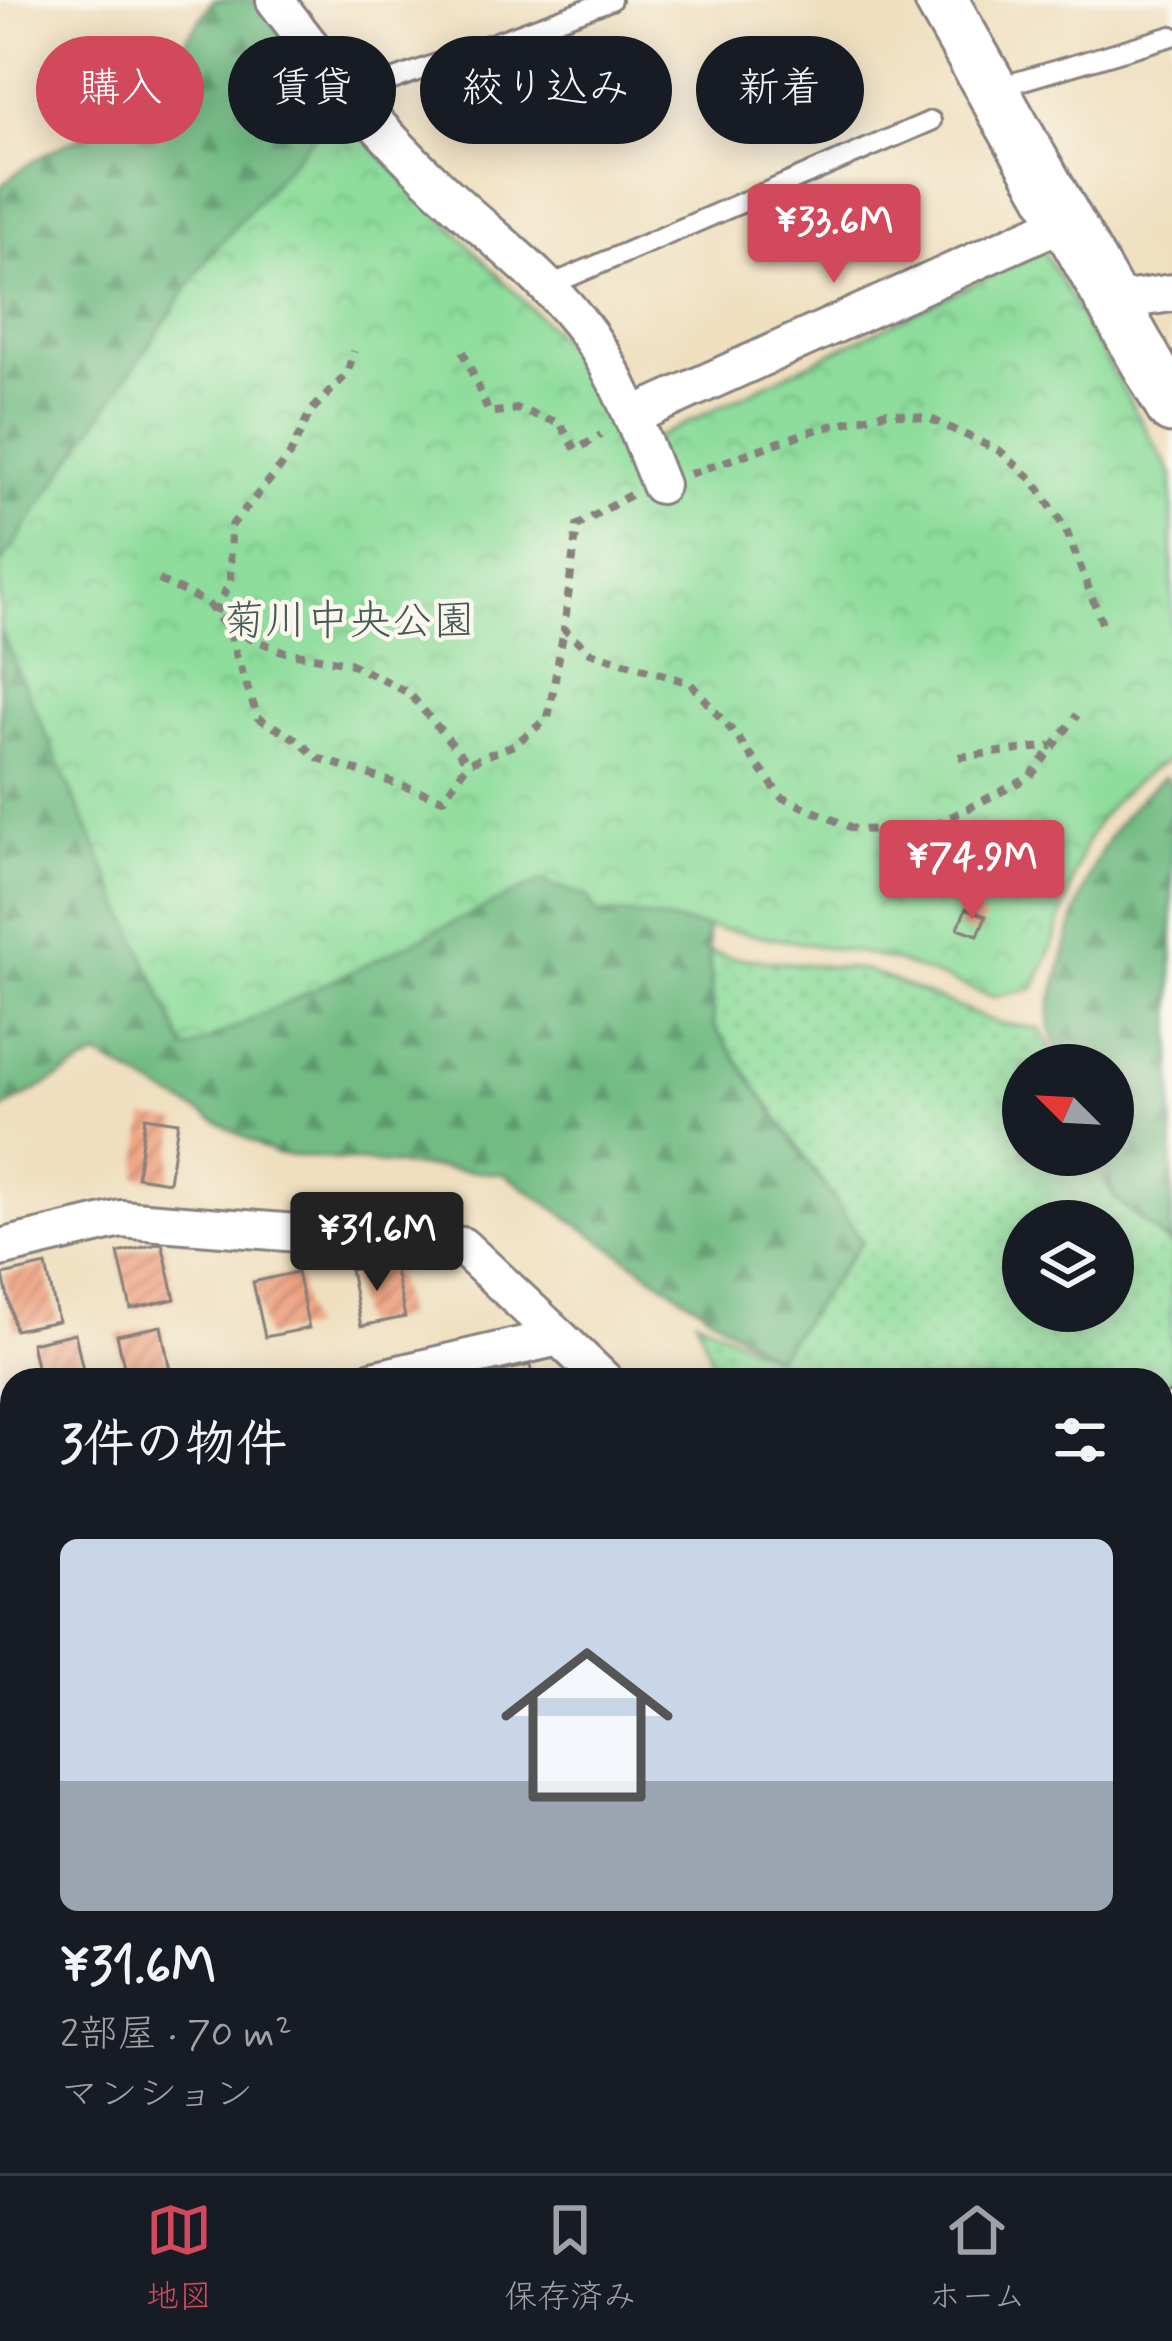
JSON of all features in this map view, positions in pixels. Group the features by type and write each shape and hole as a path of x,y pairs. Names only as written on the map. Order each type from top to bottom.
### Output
{"street":[{"path":"274,0 302,36"},
{"path":"941,0 1172,407"},
{"path":"396,144 546,287 589,336 632,416 660,485"},
{"path":"632,416 1065,221"},
{"path":"1111,302 1172,292"},
{"path":"0,1248 121,1219 462,1246 591,1368"},
{"path":"425,1368 559,1337"}],"lane":[{"path":"396,79 611,0"},
{"path":"992,89 1172,36"},
{"path":"546,287 931,121"}],"path":[{"path":"215,613 230,581 231,526 289,457 310,412 347,374 354,351"},
{"path":"463,351 489,413 517,409 560,423 576,450 632,416"},
{"path":"159,580 207,603 227,628 257,718 296,739 318,758 443,799 468,763 514,745 548,718 577,526 615,501 808,432 887,412 932,419 1000,452 1034,481 1066,530 1104,628"},
{"path":"227,628 285,652 349,663 409,693 468,763"},
{"path":"564,629 590,652 690,683 781,796 857,830 929,828 1030,777 1077,715"},
{"path":"959,757 1053,746"}],"green space":[{"path":"213,0 257,0 284,36 228,36 228,144 328,144 357,266 700,833 714,1026 862,1241 775,1359 504,1174 275,1154 98,1056 0,1110 0,188 26,166 65,144 204,144 204,36 188,36"},
{"name":"菊川中央公園","path":"307,144 370,144 574,353 625,453 1043,250 1172,475 1172,758 1108,808 1091,834 1033,989 994,997 861,953 629,914 596,913 587,896 540,881 186,1051 0,630 0,565 208,258"},
{"path":"1165,777 1172,785 1172,1246 1134,1214 1134,1200 1115,1198 1107,1176 1134,1176 1134,1044 1056,1044 1050,1026 1050,1007 1088,881 1118,825"},
{"path":"708,951 866,970 997,1023 1041,1029 1048,1044 1002,1044 1002,1176 1102,1176 1117,1200 1002,1200 1002,1332 1134,1332 1134,1214 1172,1246 1172,1368 715,1368 696,1318 775,1358 862,1241 714,1026"}],"building":[{"path":"966,908 986,916 978,935 958,928"},
{"path":"145,1117 178,1122 169,1182 137,1177"},
{"path":"162,1243 175,1299 131,1309 118,1253"},
{"path":"393,1261 405,1317 361,1326 350,1270"},
{"path":"46,1265 58,1321 15,1330 3,1275"},
{"path":"297,1272 309,1328 265,1337 253,1282"},
{"path":"161,1326 170,1368 124,1368 117,1335"},
{"path":"75,1333 82,1368 36,1368 31,1343"}]}
